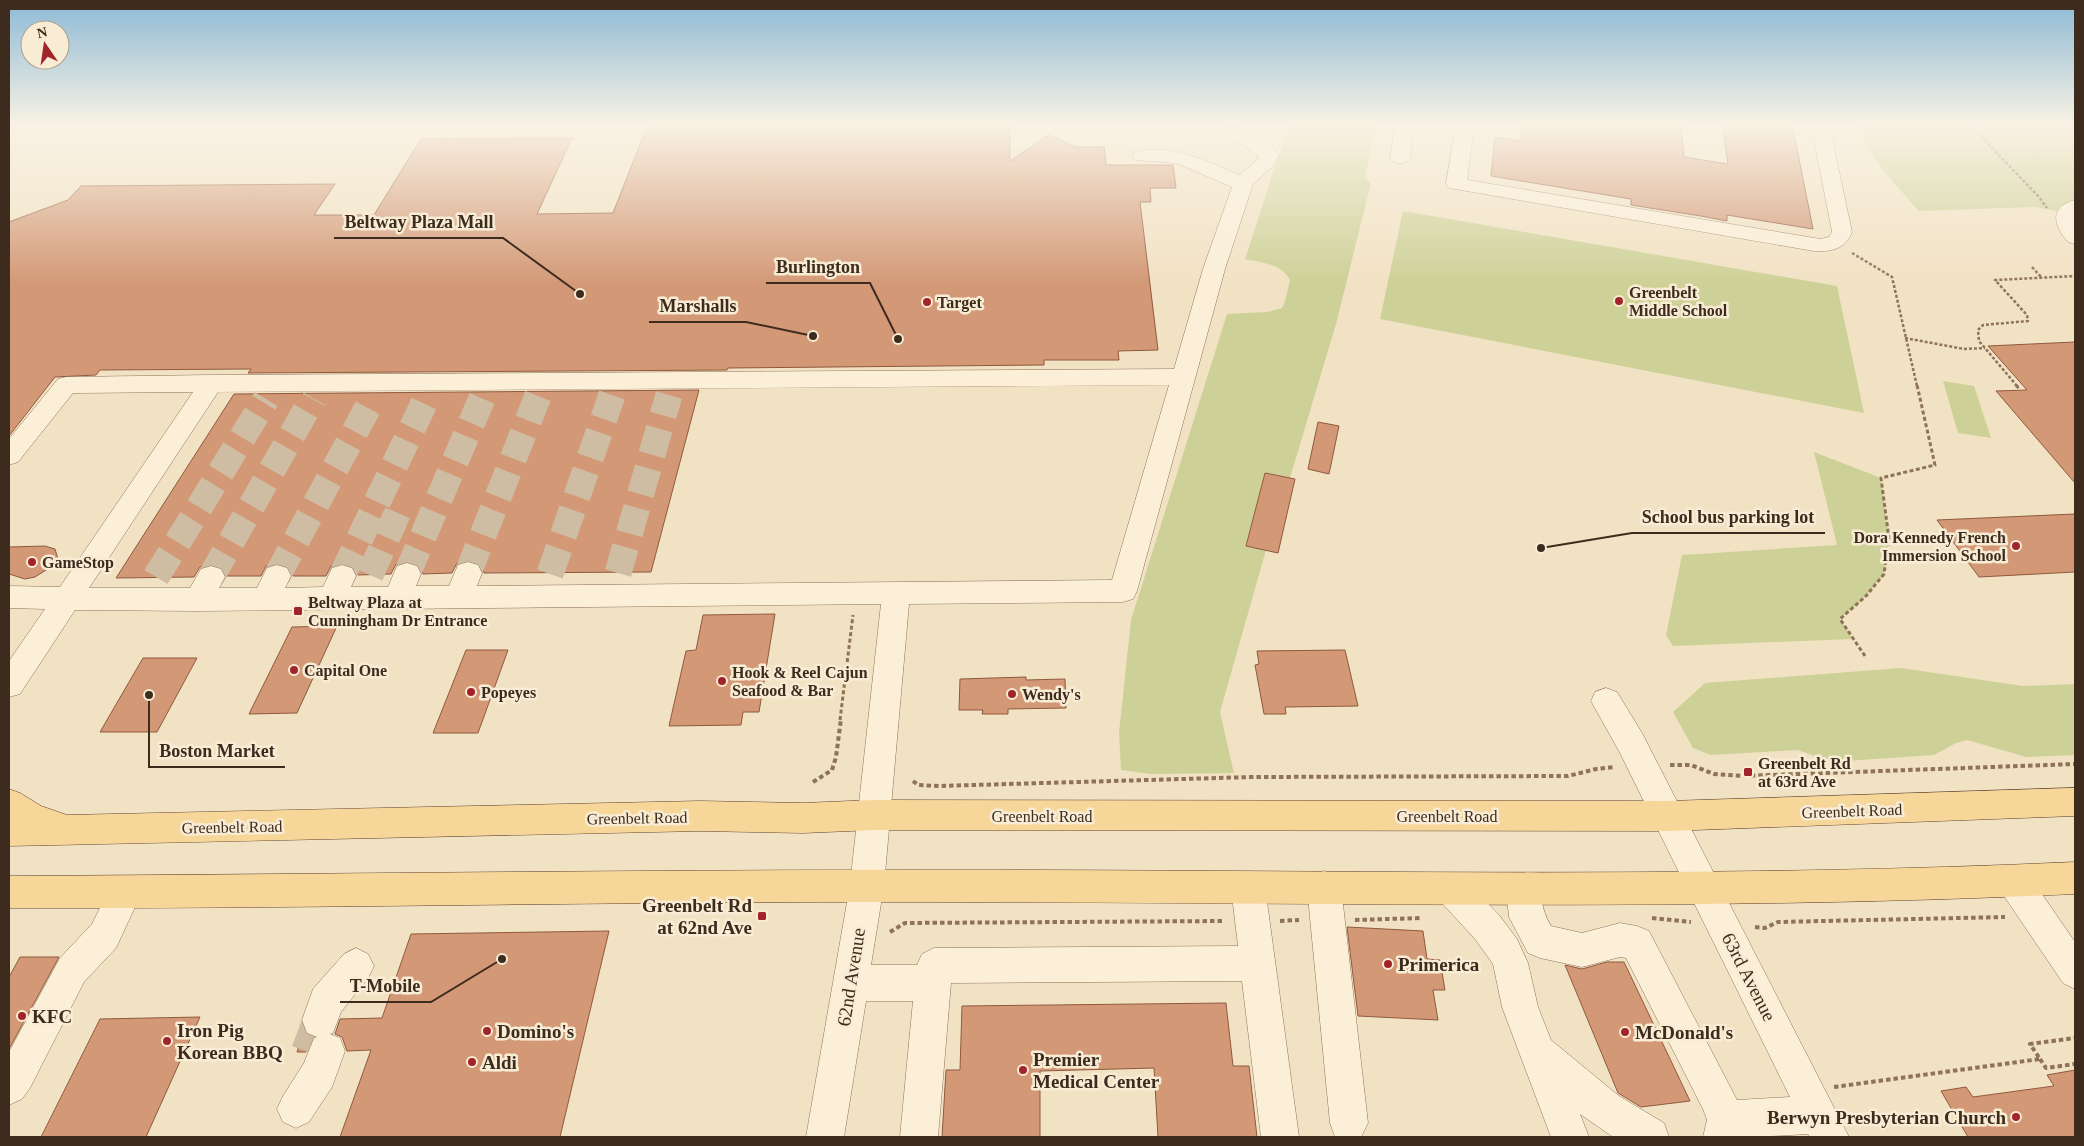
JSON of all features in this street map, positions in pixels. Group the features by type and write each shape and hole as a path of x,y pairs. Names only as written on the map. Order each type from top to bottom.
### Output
{"main road":[{"path":"9,802 16,809 38,820 68,829"},
{"name":"Greenbelt Road","path":"9,830 690,816 802,818 874,815 1668,816 2019,806 2075,802"},
{"path":"9,892 867,885 1324,887 1452,890 1705,889 1925,886 2075,878"}],"street":[{"path":"1228,177 1243,184"},
{"path":"9,597 142,600 204,588 615,584 856,594 1123,591 1214,269 1247,177"},
{"path":"1457,177 1456,184 1803,244 1820,245 1835,243 1842,232 1831,177"},
{"path":"2075,206 2071,208 2065,218 2065,226 2075,238"},
{"path":"9,456 66,385 212,383 271,391 317,391 671,388 1184,377"},
{"path":"9,685 212,383"},
{"path":"142,600 156,577"},
{"name":"62nd Avenue","path":"825,1137 867,885 896,593"},
{"name":"63rd Avenue","path":"1606,701 1631,743 1818,1114"},
{"path":"2014,882 2075,971"},
{"path":"1248,887 1280,1137"},
{"path":"1324,887 1349,1123"},
{"path":"1523,889 1526,917 1540,941"},
{"path":"1452,890 1478,917 1506,953 1518,991 1520,1007 1570,1137"},
{"path":"9,1086 18,1075 72,970 104,936 125,892"},
{"path":"1506,953 1540,941 1582,950 1620,940 1637,943 1682,1027 1724,1129 1818,1114"},
{"path":"919,1137 934,966 1258,963"},
{"path":"296,1109 319,1074 323,1035 356,966"},
{"path":"850,983 933,983"},
{"path":"1537,1052 1588,1096 1635,1130 1650,1137"},
{"path":"1552,1094 1592,1137"}],"path":[{"path":"2020,177 2050,212"},
{"path":"1835,243 1892,277 1904,338 1935,465 1881,478 1889,539 1884,574 1866,596 1840,619 1865,656"},
{"path":"2032,267 2042,278"},
{"path":"2020,390 1980,341 1978,330 1983,325 2028,321 2027,315 1995,280 2075,276"},
{"path":"1904,338 1964,349 1985,348"},
{"path":"813,782 832,770 836,757 856,594"},
{"path":"912,781 918,785 939,786 1252,777 1568,776 1595,767 1642,765 1690,765 1714,774 1743,776 2075,764"},
{"path":"1765,928 1778,922 2037,916"},
{"path":"2075,1038 2030,1044 2046,1068 2075,1064"},
{"path":"1818,1114 2040,1058"}],"green space":[{"path":"1272,177 1365,177 1371,183 1336,324 1290,478 1265,473 1246,545 1266,550 1220,712 1234,773 1151,774 1121,770 1119,733 1131,620 1227,314 1267,312 1282,308 1286,298 1290,280 1282,270 1245,259"},
{"path":"1889,177 2075,177 2075,206 2067,213 2035,207 1919,211"},
{"path":"1403,211 1837,286 1864,413 1380,319"},
{"path":"1943,381 1974,386 1991,438 1958,433"},
{"path":"1814,452 1881,478 1889,539 1884,574 1866,596 1840,619 1853,639 1673,646 1666,635 1682,555 1837,545"},
{"path":"1901,668 2023,686 2075,684 2075,755 2026,757 1967,740 1956,743 1934,755 1831,762 1798,750 1711,755 1693,748 1673,712 1705,683"}],"building":[{"path":"397,177 554,177 537,214 613,213 627,177 1175,177 1176,188 1150,188 1151,202 1140,202 1158,350 1118,351 1119,360 1044,360 1044,365 728,368 727,370 248,373 251,369 100,370 96,375 55,377 9,436 9,222 68,200 81,186 335,184 314,215 374,215"},
{"path":"1500,177 1803,177 1813,229 1727,215 1727,221 1631,205 1631,199"},
{"path":"2075,342 2075,483 1996,391 2027,390 1988,346"},
{"path":"699,390 651,572 484,573 479,563 467,560 457,563 452,573 423,574 418,564 406,561 396,564 391,574 358,575 353,566 341,563 331,566 326,576 293,576 288,566 276,563 266,566 261,576 227,576 222,567 210,564 200,567 194,577 116,578 234,394"},
{"path":"1318,422 1339,426 1329,474 1308,469"},
{"path":"1265,473 1295,479 1278,553 1246,546"},
{"name":"Dora Kennedy French Immersion School","path":"2075,514 2075,572 1979,577 1937,520"},
{"name":"GameStop","path":"45,546 55,549 58,559 54,565 35,577 25,579 9,574 9,547"},
{"name":"Hook & Reel Cajun Seafood & Bar","path":"775,614 759,712 743,712 741,725 669,726 686,651 696,650 703,615"},
{"name":"Capital One","path":"337,626 297,713 249,714 292,627"},
{"name":"Popeyes","path":"466,650 508,650 478,733 433,733"},
{"path":"1345,650 1358,706 1285,707 1286,714 1264,714 1255,665 1259,664 1257,651"},
{"path":"143,658 197,658 157,732 100,732"},
{"name":"Wendy's","path":"1026,677 1026,680 1065,679 1066,708 1008,709 1008,714 982,714 983,710 959,710 960,679"},
{"path":"1347,927 1423,931 1427,959 1440,960 1445,990 1433,990 1438,1020 1358,1016"},
{"name":"Aldi","path":"609,931 560,1137 340,1137 371,1050 347,1051 342,1037 335,1034 340,1019 382,1018 411,934"},
{"name":"KFC","path":"20,957 59,957 9,1049 9,977"},
{"name":"McDonald's","path":"1607,962 1624,962 1690,1101 1641,1107 1618,1093 1565,965 1582,969"},
{"name":"Premier Medical Center","path":"1226,1003 1233,1066 1249,1066 1257,1137 1158,1137 1154,1068 1040,1071 1040,1137 942,1137 946,1070 960,1070 962,1006"},
{"path":"200,1017 146,1137 41,1137 100,1019"},
{"path":"304,1031 306,1035 312,1037 306,1052 297,1052"},
{"name":"Berwyn Presbyterian Church","path":"2075,1070 2075,1137 1968,1137 1941,1091 1966,1087 1973,1097 2054,1086 2047,1075"}],"tunnel":[{"path":"550,574 612,395"},
{"path":"618,573 669,395"},
{"path":"407,574 483,396"},
{"path":"468,573 538,396"},
{"path":"342,576 427,397"},
{"path":"211,577 313,398"},
{"path":"277,576 373,398"},
{"path":"156,577 266,399"},
{"path":"370,575 398,512"},
{"path":"308,1052 320,1020"}],"place":[{"name":"Beltway Plaza Mall","path":"580,294"},
{"name":"Greenbelt Middle School","path":"1619,301"},
{"name":"Target","path":"927,302"},
{"name":"Marshalls","path":"813,336"},
{"name":"Burlington","path":"898,339"},
{"name":"Dora Kennedy French Immersion School","path":"2016,546"},
{"name":"School bus parking lot","path":"1541,548"},
{"name":"GameStop","path":"32,562"},
{"name":"Beltway Plaza at Cunningham Dr Entrance","path":"298,611"},
{"name":"Capital One","path":"294,670"},
{"name":"Hook & Reel Cajun Seafood & Bar","path":"722,681"},
{"name":"Popeyes","path":"471,692"},
{"name":"Wendy's","path":"1012,694"},
{"name":"Boston Market","path":"149,695"},
{"name":"Greenbelt Rd at 63rd Ave","path":"1748,772"},
{"name":"Greenbelt Rd at 62nd Ave","path":"762,916"},
{"name":"T-Mobile","path":"502,959"},
{"name":"Primerica","path":"1388,964"},
{"name":"KFC","path":"22,1016"},
{"name":"Domino's","path":"487,1031"},
{"name":"McDonald's","path":"1625,1032"},
{"name":"Iron Pig Korean BBQ","path":"167,1041"},
{"name":"Aldi","path":"472,1062"},
{"name":"Premier Medical Center","path":"1023,1070"},
{"name":"Berwyn Presbyterian Church","path":"2016,1117"}]}
